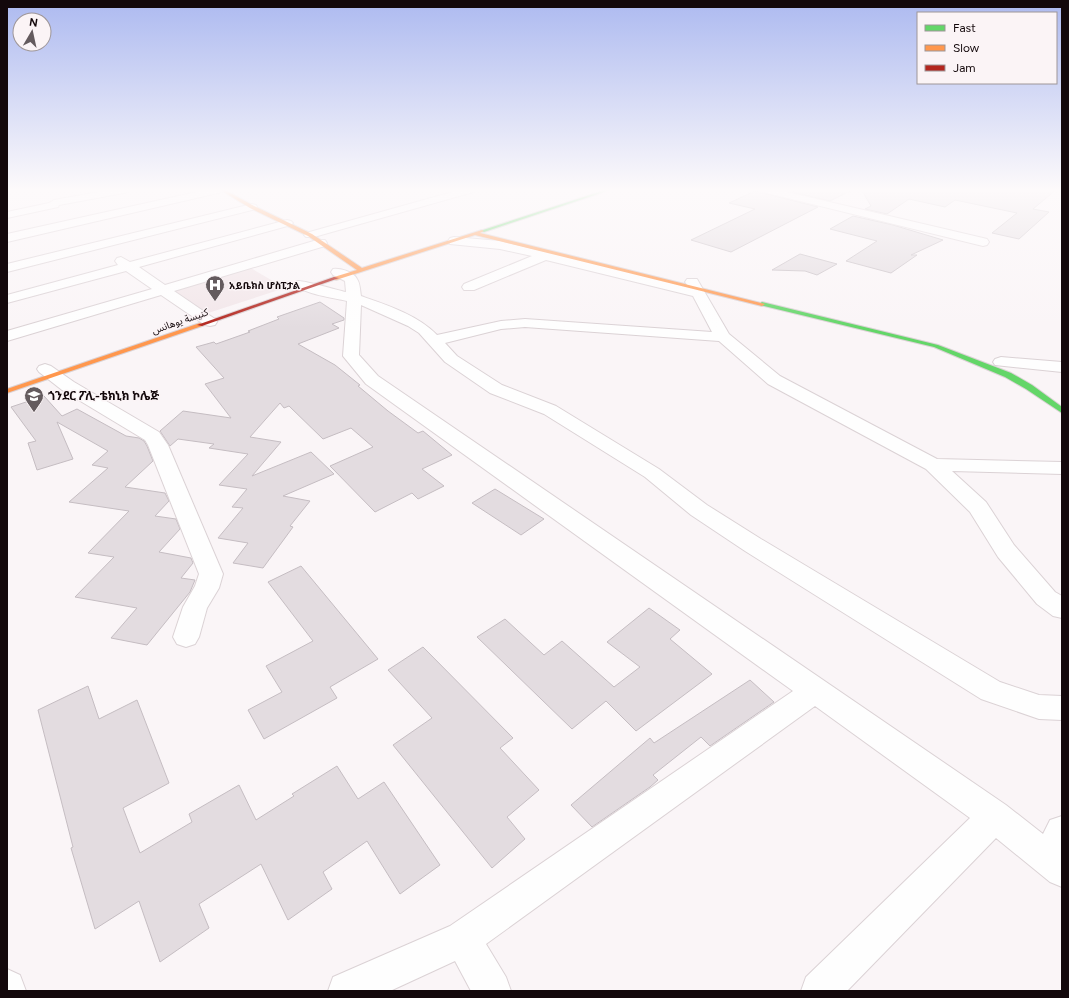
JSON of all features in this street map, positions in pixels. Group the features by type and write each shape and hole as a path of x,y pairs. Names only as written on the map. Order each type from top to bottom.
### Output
{"street":[{"path":"45,236 70,253"},
{"path":"7,268 136,236"},
{"path":"7,299 241,236"},
{"path":"311,236 321,243 350,271 354,298 351,356 372,380 995,816 1057,854"},
{"path":"7,382 49,373 125,342 206,320 458,236"},
{"path":"350,271 454,240 463,236"},
{"path":"496,236 695,288 936,346 978,361 1009,375 1037,392 1062,411"},
{"path":"499,236 695,288 723,337 774,380 933,465 978,508 1006,551 1046,598 1062,609"},
{"path":"510,236 513,239"},
{"path":"956,236 983,242"},
{"path":"454,240 500,245 544,256 695,288 897,329 940,340 1001,362 1045,387"},
{"path":"7,336 321,243"},
{"path":"98,246 206,320"},
{"path":"469,288 544,256"},
{"path":"306,286 354,298 413,323 424,330 451,359 496,389 550,410 652,473 699,510 753,545 991,692 1039,707 1062,708"},
{"name":"كنيسة يوهانس","path":"7,391 49,373 133,349 206,320"},
{"path":"433,341 501,325 524,323 723,337"},
{"path":"125,342 133,349"},
{"path":"1001,362 1045,364 1062,367"},
{"path":"49,373 152,436 158,445 211,574 207,588 195,607 186,637"},
{"path":"933,465 1062,468"},
{"path":"347,991 463,939 816,690"},
{"path":"820,991 995,816"},
{"path":"463,939 492,991"}],"shaded area":[{"name":"አይቤክስ ሆስፒታል","path":"249,267 285,288 205,314 171,290"}],"building":[{"path":"700,236 763,236 731,252 691,240"},
{"path":"856,236 928,236 943,240 911,255 917,255 891,273 846,261 877,241"},
{"path":"1004,236 1023,236 1019,239"},
{"path":"800,254 837,264 817,275 805,271 772,270"},
{"path":"320,302 344,318 344,320 332,324 339,328 298,344 335,365 360,385 358,386 388,411 418,433 423,431 452,455 422,469 444,486 418,499 412,493 375,512 330,466 373,447 351,428 323,439 289,406 284,408 280,403 250,437 281,442 252,476 311,452 334,474 283,496 310,501 290,526 293,527 263,568 233,563 248,543 218,538 243,508 232,507 247,489 219,485 248,454 209,448 214,444 178,439 170,446 160,431 183,411 231,418 205,384 224,378 196,347 214,342 216,344 250,332 248,331 279,319 277,317"},
{"path":"44,396 62,416 77,409 126,436 139,438 144,441 147,446 153,461 125,487 165,493 169,501 155,516 176,519 180,529 159,552 191,558 193,563 181,578 195,580 190,592 147,645 111,638 137,608 75,597 114,557 88,553 129,511 69,502 108,468 92,465 108,451 57,422 73,459 37,470 28,443 36,441 11,407"},
{"path":"495,489 544,519 521,535 472,503"},
{"path":"301,566 378,659 330,687 337,698 264,739 248,710 282,692 266,666 313,641 268,582"},
{"path":"649,608 680,630 670,639 712,674 636,731 606,701 572,729 477,637 505,619 544,655 562,641 614,687 640,667 607,642"},
{"path":"423,647 513,738 500,748 539,790 507,817 525,839 492,868 393,745 432,718 388,670"},
{"path":"750,680 774,702 710,746 701,737 653,775 658,780 650,787 592,827 571,805 650,738 654,743"},
{"path":"88,686 99,719 137,700 169,783 123,808 140,853 192,822 189,814 239,785 256,820 294,796 292,794 337,766 358,799 384,782 440,865 400,894 367,841 323,872 332,889 288,920 261,864 199,904 209,928 160,962 139,901 95,929 71,848 73,847 38,710"}],"traffic: fast":[{"path":"762,304 936,346 1008,375 1029,387 1062,411"}],"traffic: slow":[{"path":"311,236 361,270"},
{"path":"336,278 468,236"},
{"path":"483,236 762,304"},
{"path":"7,391 200,325"}],"traffic: jam":[{"path":"200,325 336,278"}],"place":[{"name":"አይቤክስ ሆስፒታል","path":"215,302"},
{"name":"ጎንደር ፖሊ-ቴክኒክ ኮሌጅ","path":"34,413"}]}
